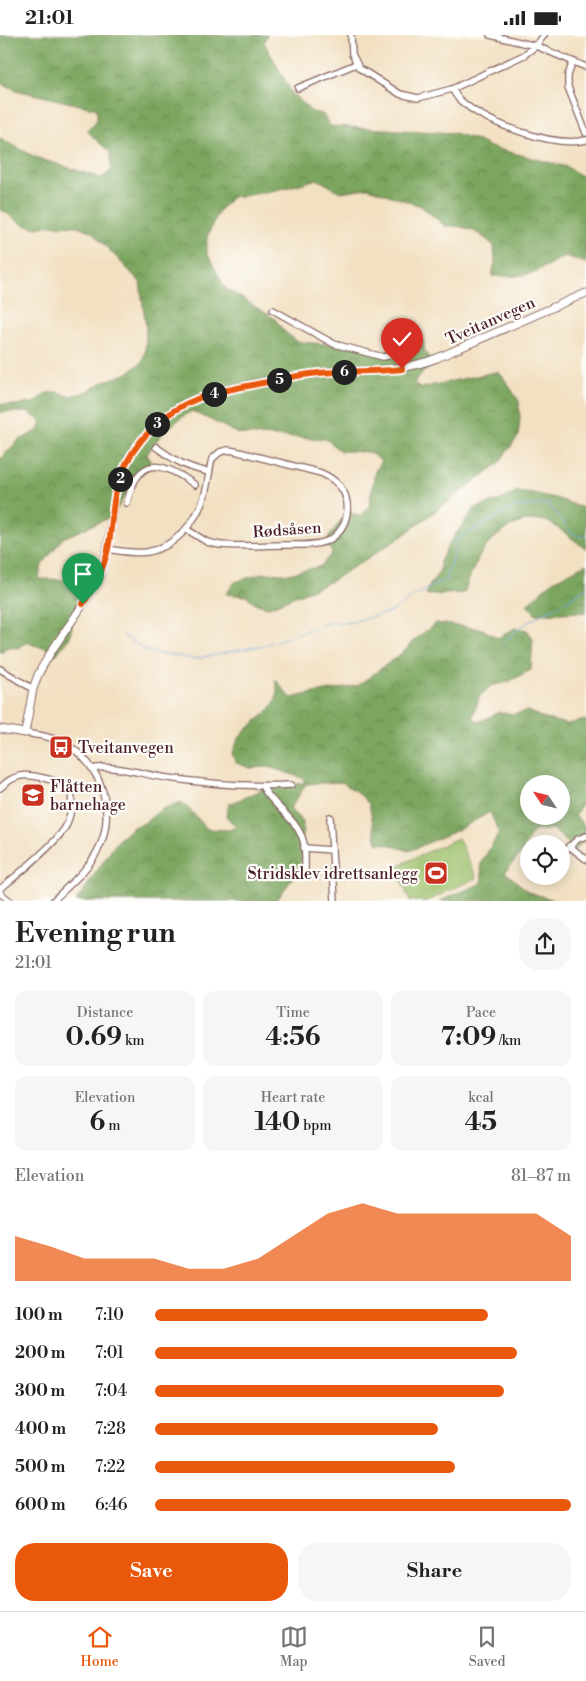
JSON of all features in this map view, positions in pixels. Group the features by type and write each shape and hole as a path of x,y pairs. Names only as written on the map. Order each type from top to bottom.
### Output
{"main road":[{"name":"Tveitanvegen","path":"25,733 33,689 41,669 95,583 108,549 115,497 121,475 137,446 153,427 185,404 211,394 300,375 381,371 412,367 437,358 586,293"},
{"path":"0,729 25,733"}],"street":[{"path":"351,35 351,46 356,64 364,72 390,89 411,98 425,97 452,89 524,55 536,46 544,35"},
{"path":"490,35 536,46 586,67"},
{"path":"574,62 568,75 568,87 586,133"},
{"path":"298,88 356,64"},
{"path":"452,89 461,101 473,109 515,130 573,142 586,140"},
{"path":"273,310 334,344 383,357 399,353"},
{"path":"156,447 190,469 209,472"},
{"name":"Rødsåsen","path":"108,549 133,552 148,551 165,545 180,536 202,502 212,459 220,452 228,450 321,473 334,480 343,490 348,507 343,525 335,536 318,544 220,545 207,542 186,529"},
{"path":"127,503 133,482 142,472 157,467 165,467 178,473 195,485"},
{"path":"178,473 197,470"},
{"path":"0,669 33,689"},
{"path":"25,733 44,736 66,744 82,755 93,769 103,792 106,806 104,834 100,848 88,866 53,901"},
{"path":"93,769 107,767 168,779 262,786 291,785"},
{"path":"0,787 13,778 27,775 61,783 68,787 71,791 72,801 64,830 0,889"},
{"path":"262,786 301,835 305,869"},
{"path":"330,817 335,901"},
{"path":"570,845 586,836"},
{"path":"570,847 586,859"},
{"path":"304,848 332,850"},
{"path":"0,893 10,901"}],"green space":[{"path":"0,35 267,35 264,42 292,93 312,112 323,114 330,126 454,133 474,139 490,147 567,167 586,179 586,263 565,256 533,273 517,276 492,276 495,262 494,246 483,236 471,230 445,226 421,206 368,188 340,192 317,179 274,190 232,197 219,211 207,237 207,253 225,288 274,318 284,331 298,342 358,346 382,354 392,354 423,339 425,351 432,364 418,377 414,384 420,388 497,372 503,377 519,401 520,419 518,437 498,464 401,537 330,582 269,607 256,604 247,596 226,594 235,582 263,573 289,574 321,566 332,553 327,542 328,538 343,517 350,513 361,515 369,506 375,471 381,461 369,452 340,451 326,439 239,434 192,411 172,425 156,442 147,455 156,468 143,466 117,509 109,518 63,538 42,565 39,579 80,580 86,591 82,602 74,613 70,637 56,655 44,647 33,645 28,641 18,648 7,647 0,653 0,459 18,441 39,430 42,422 28,412 0,412 0,404 33,403 46,393 58,392 69,396 83,393 105,381 126,374 142,362 145,351 146,328 140,282 92,232 78,226 51,225 37,228 24,225 0,209 0,138 35,157 101,178 111,171 110,152 87,130 97,120 97,109 16,90 0,82"},
{"path":"517,491 555,498 586,509 586,549 566,533 545,521 525,521 505,530 488,544 477,561 464,593 426,595 428,588 440,570 440,561 450,542 475,508 501,500"},
{"path":"586,564 586,612 536,614 527,604 553,581"},
{"path":"436,623 482,629 498,638 515,628 527,630 533,638 531,670 508,682 491,686 479,697 473,718 479,722 499,712 513,714 528,711 546,719 567,724 586,720 586,774 581,789 585,799 575,815 586,828 586,839 574,851 570,846 570,835 559,835 552,829 533,831 531,835 520,835 520,854 505,872 529,892 557,901 440,901 482,883 481,863 499,833 490,812 456,831 409,851 377,843 369,804 358,793 342,782 306,784 290,809 303,822 302,860 290,882 276,901 76,901 119,839 133,827 144,823 162,809 181,802 207,829 229,830 236,827 226,816 229,804 262,789 303,783 305,779 269,767 250,768 236,763 232,754 237,742 247,729 273,705 277,690 275,679 291,698 357,686 405,651 412,642"},
{"name":"Stridsklev idrettsanlegg","path":"458,838 477,878 427,901 410,901 395,867"}],"waterway":[{"path":"123,635 146,651 195,659 265,645 330,622 347,623 391,612 414,596 446,579 457,539 515,507 548,504 569,530 578,536 586,537"},
{"path":"502,645 518,629 543,613 564,603 586,587"}],"place":[{"name":"Tveitanvegen","path":"61,747"},
{"name":"Flåtten barnehage","path":"33,795"},
{"name":"Stridsklev idrettsanlegg","path":"436,873"}],"route":[{"path":"83,604 100,574 105,560 115,497 126,464 137,446 153,427 176,409 204,397 300,375 402,369"}]}
